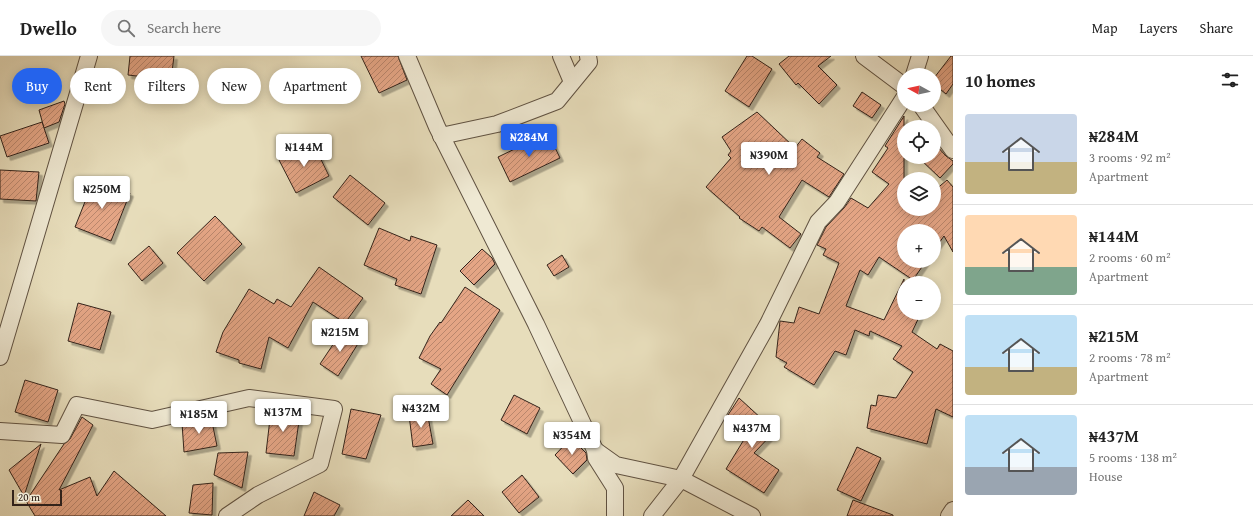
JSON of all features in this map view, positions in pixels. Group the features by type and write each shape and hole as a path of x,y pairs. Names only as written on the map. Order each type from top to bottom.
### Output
{"street":[{"path":"0,357 89,56"},
{"path":"407,56 441,136 536,324 595,450 596,458 615,488 615,516"},
{"path":"561,56 572,82"},
{"path":"441,136 497,124 557,101 589,62 588,56"},
{"path":"864,56 897,81"},
{"path":"916,68 920,56"},
{"path":"652,516 681,479 768,324 818,222 837,202 897,109"},
{"path":"926,112 953,150"},
{"path":"0,431 62,435 77,405 152,420 249,398 334,409 320,464 258,495 227,516"},
{"path":"595,450 616,465 681,479 752,516"},
{"path":"949,516 953,510"}],"building":[{"path":"130,56 174,56 172,68 134,68 134,76 128,75"},
{"path":"361,56 398,56 407,80 379,93"},
{"path":"747,56 752,56 772,69 749,107 725,91"},
{"path":"789,56 831,56 818,66 837,85 819,104 798,83 796,85 779,64"},
{"path":"951,56 953,56 953,84 946,94 941,90 941,69"},
{"path":"862,92 881,105 872,118 853,106"},
{"path":"64,101 65,104 59,122 44,128 39,110 56,104 62,104 62,102"},
{"path":"757,112 795,148 802,139 820,153 817,157 844,174 829,197 802,180 779,217 801,234 790,248 762,227 759,231 739,218 740,217 706,187 731,158 728,155 731,151 722,137"},
{"path":"42,122 49,143 7,157 0,136"},
{"path":"897,127 897,164 904,164 904,172 897,172 897,216 941,216 941,185 947,180 953,187 953,252 944,236 941,240 941,224 897,224 897,268 921,268 916,276 907,276 879,257 868,275 860,270 846,306 884,320 897,293 897,320 918,320 912,332 937,349 940,344 953,351 953,417 936,409 927,444 867,428 871,405 876,406 878,395 896,398 913,372 893,359 902,346 870,331 869,336 855,330 846,355 835,351 814,385 784,367 787,363 776,357 780,321 794,323 799,307 819,314 839,263 823,255 826,249 817,245 826,227 844,208 851,198 868,208 889,184 872,172 888,148 885,146"},
{"path":"548,133 560,158 510,182 498,157"},
{"path":"313,143 329,176 296,193 279,160"},
{"path":"941,151 953,161 953,164 941,177 941,172 934,172 925,164 941,164"},
{"path":"0,170 39,172 36,201 0,199"},
{"path":"350,175 385,203 368,225 333,197"},
{"path":"94,179 130,193 111,241 75,227"},
{"path":"215,216 242,244 204,281 177,253"},
{"path":"379,228 410,241 411,236 437,245 421,294 395,285 397,279 364,265"},
{"path":"149,246 163,263 142,281 128,264"},
{"path":"482,249 492,258 495,264 474,285 460,271"},
{"path":"562,255 569,267 554,276 547,265"},
{"path":"319,267 363,298 345,323 313,302 288,348 269,337 261,369 239,363 239,360 216,352 223,332 249,289 274,304 277,299 291,307"},
{"path":"465,287 500,310 447,395 431,384 441,369 419,358 430,336 440,322 441,323"},
{"path":"78,303 111,312 100,350 68,341"},
{"path":"342,331 359,342 338,376 320,364"},
{"path":"25,380 58,390 48,422 15,412"},
{"path":"514,395 540,408 527,434 501,420"},
{"path":"739,398 775,431 754,453 779,470 764,493 726,469 748,433 728,415"},
{"path":"351,409 381,415 366,459 342,454"},
{"path":"271,410 300,414 294,456 266,453"},
{"path":"427,411 433,444 413,447 409,415"},
{"path":"82,417 93,425 59,490 90,477 97,496 114,471 166,516 35,516 26,501 64,444 70,439"},
{"path":"211,417 217,446 184,452 182,423"},
{"path":"571,438 586,453 587,460 573,474 555,455"},
{"path":"41,444 24,496 9,470"},
{"path":"857,447 881,458 861,501 837,490"},
{"path":"248,452 242,488 214,475 218,453"},
{"path":"522,475 539,497 519,513 502,492"},
{"path":"213,483 212,515 189,513 193,485"},
{"path":"314,492 340,505 334,516 304,516"},
{"path":"468,500 484,516 451,516"},
{"path":"853,500 893,515 893,516 847,516"}]}
